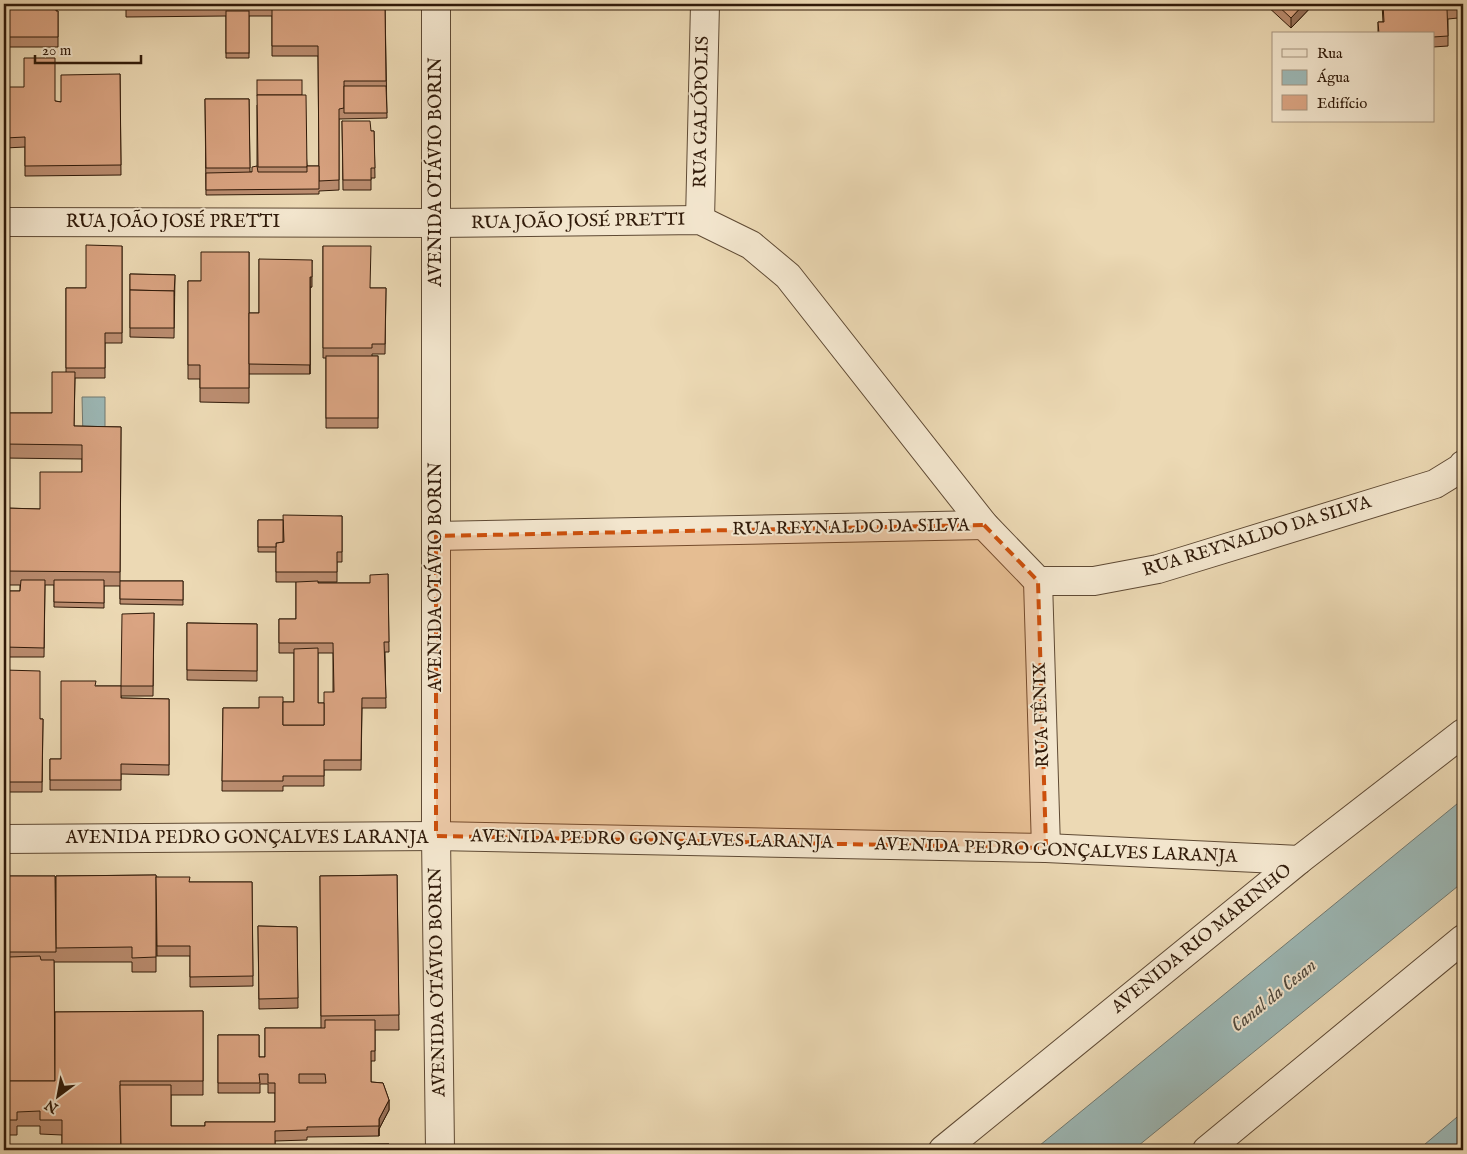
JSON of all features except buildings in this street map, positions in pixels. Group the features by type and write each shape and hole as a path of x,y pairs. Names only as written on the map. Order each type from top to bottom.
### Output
{"street":[{"name":"AVENIDA OTÁVIO BORIN","path":"436,4 436,836 440,1150"},
{"name":"RUA GALÓPOLIS","path":"700,220 705,4"},
{"name":"RUA JOÃO JOSÉ PRETTI","path":"4,222 435,223 700,220 752,245 788,276 984,525"},
{"name":"RUA REYNALDO DA SILVA","path":"436,536 984,525 1038,581 1094,581 1158,569 1435,484 1463,465"},
{"name":"RUA FÊNIX","path":"1038,581 1046,848"},
{"name":"AVENIDA RIO MARINHO","path":"943,1150 1299,860 1463,733"},
{"name":"AVENIDA PEDRO GONÇALVES LARANJA","path":"4,839 436,836 1046,848 1299,860"},
{"path":"1207,1150 1463,939"}],"highlighted area":[{"path":"984,525 1038,581 1046,848 436,836 436,536"}],"water":[{"path":"82,397 105,397 105,438 83,439"},
{"name":"Canal da Cesan","path":"1463,799 1463,882 1133,1150 1034,1150"},
{"path":"1463,1112 1463,1150 1418,1150"}]}
